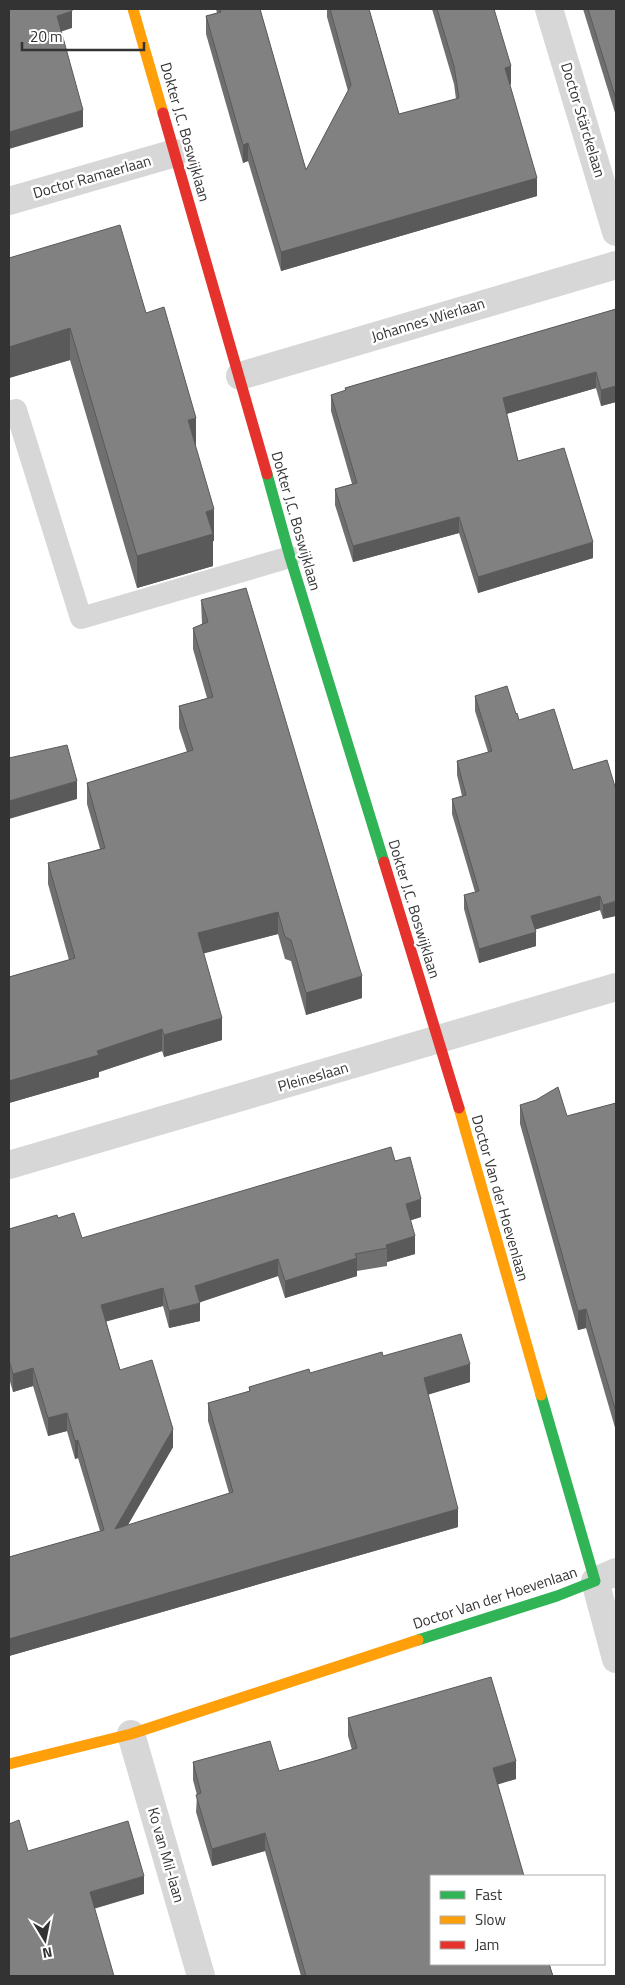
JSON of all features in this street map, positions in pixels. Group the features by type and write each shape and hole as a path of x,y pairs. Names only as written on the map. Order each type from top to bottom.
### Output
{"street":[{"name":"Dokter J.C. Boswijklaan","path":"133,9 240,376 290,557 439,1040"},
{"name":"Doctor Stärckelaan","path":"549,9 616,232"},
{"name":"Doctor Ramaerlaan","path":"9,200 175,153"},
{"name":"Johannes Wierlaan","path":"240,376 616,264"},
{"name":"Pleineslaan","path":"9,1165 616,987"},
{"name":"Doctor Van der Hoevenlaan","path":"9,1764 131,1734 557,1596 606,1576 439,1040"},
{"path":"606,1576 616,1659"},
{"name":"Ko van Mil-laan","path":"131,1734 201,1976"}],"lane":[{"path":"16,410 81,618 290,557"}],"building":[{"path":"9,9 72,9 72,11 57,16 83,110 9,132"},
{"path":"220,9 260,9 306,170 351,85 330,9 369,9 399,114 459,98 454,66 437,9 494,9 511,66 505,68 537,178 281,252 248,143 243,145 206,16 221,12"},
{"path":"588,9 616,9 616,99"},
{"path":"120,225 146,313 164,307 196,418 188,420 214,509 206,512 213,534 137,556 70,328 9,347 9,258"},
{"path":"616,309 616,386 601,390 596,372 503,398 518,461 564,448 593,542 478,577 459,517 353,546 335,489 357,483 331,395 346,390 345,388"},
{"path":"246,588 362,976 306,993 291,940 285,937 278,912 198,933 222,1018 164,1035 162,1029 97,1051 99,1055 9,1081 9,977 75,958 48,863 105,848 87,783 193,750 179,706 213,697 193,628 208,622 201,600"},
{"path":"507,686 519,720 554,709 573,770 607,760 616,790 616,901 603,905 600,896 531,916 536,932 479,949 464,895 479,891 452,799 466,795 457,761 492,751 475,696"},
{"path":"67,745 77,781 9,801 9,758"},
{"path":"558,1087 567,1116 616,1103 616,1412 586,1309 578,1311 520,1105 536,1100"},
{"path":"391,1147 395,1161 410,1157 421,1199 406,1204 415,1236 386,1245 387,1248 355,1254 357,1258 285,1281 278,1259 195,1286 200,1303 169,1311 163,1288 101,1305 120,1370 152,1360 173,1429 115,1529 233,1492 208,1403 250,1391 249,1387 309,1369 310,1373 382,1352 383,1356 461,1334 470,1364 424,1378 458,1509 9,1639 9,1557 104,1530 78,1440 75,1441 67,1413 48,1418 33,1368 13,1374 9,1360 9,1229 57,1215 58,1218 74,1213 82,1238"},
{"path":"491,1677 516,1761 493,1768 524,1875 430,1875 430,1965 549,1965 553,1976 306,1976 265,1833 212,1849 196,1795 201,1793 193,1762 270,1741 279,1771 318,1760 357,1748 348,1718"},
{"path":"19,1820 28,1851 128,1821 144,1876 90,1892 114,1976 9,1976 9,1824"}],"traffic: fast":[{"path":"267,474 290,557 384,862"},
{"path":"418,1640 557,1596 595,1581 541,1395"}],"traffic: slow":[{"path":"133,9 163,113"},
{"path":"459,1108 541,1395"},
{"path":"9,1764 131,1734 418,1640"}],"traffic: jam":[{"path":"163,113 267,474"},
{"path":"384,862 459,1108"}]}
